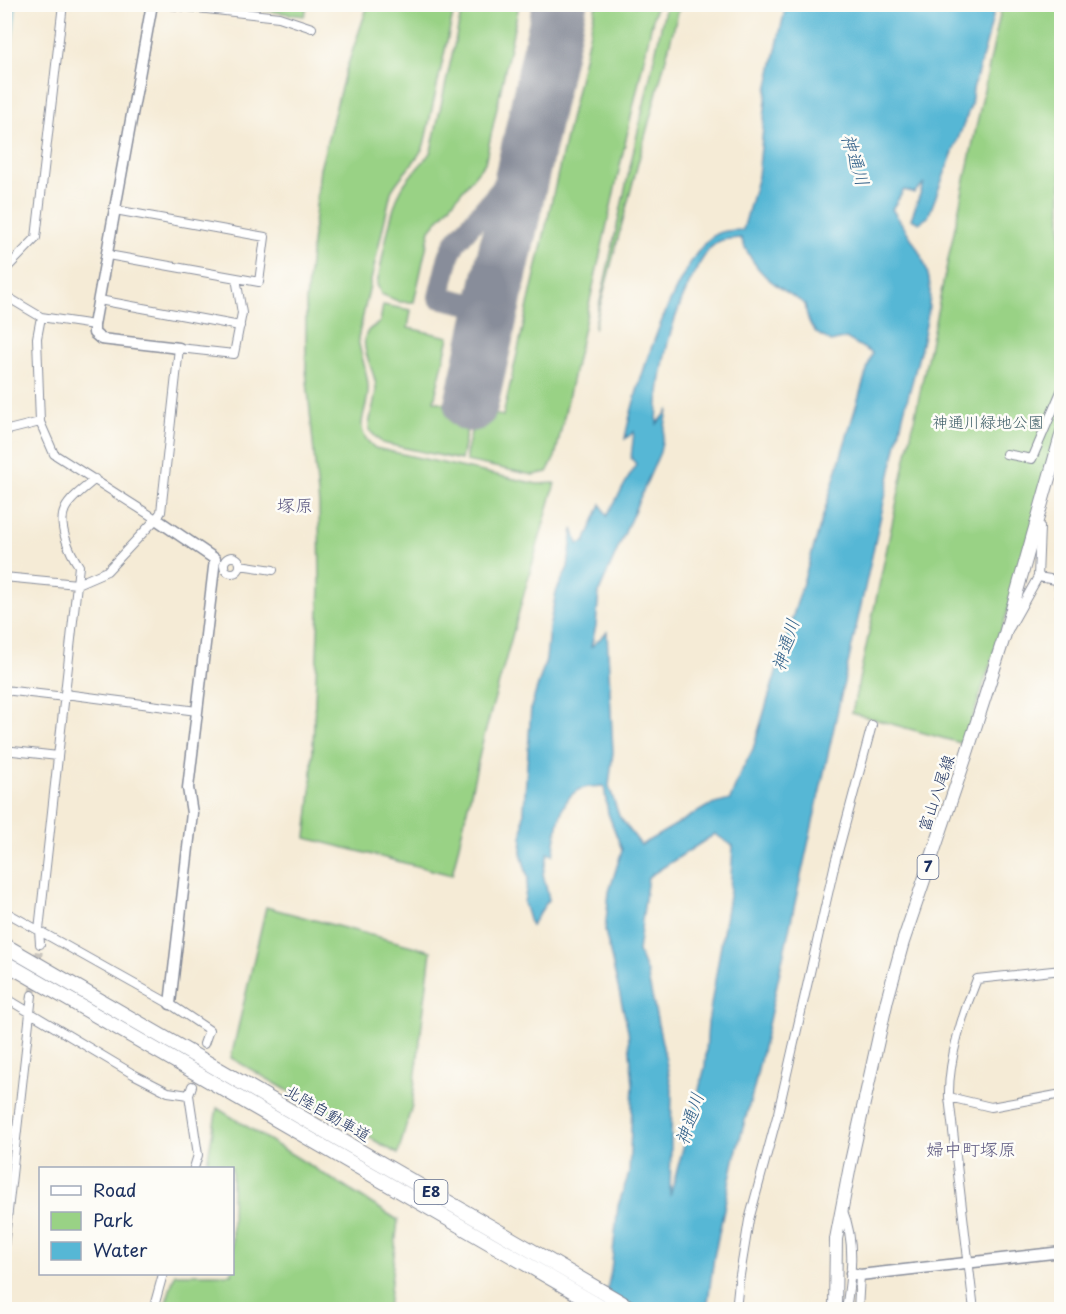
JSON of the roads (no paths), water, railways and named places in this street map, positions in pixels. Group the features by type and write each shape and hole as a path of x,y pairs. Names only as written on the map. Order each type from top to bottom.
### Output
{"highway":[{"name":"北陸自動車道","path":"4,945 634,1310"},
{"name":"北陸自動車道","path":"4,962 606,1310"}],"main road":[{"name":"富山八尾線","path":"835,1310 836,1239 866,1091 903,942 1005,634 1062,432"}],"street":[{"path":"4,271 36,238 63,4"},
{"path":"152,4 94,333 101,339 234,354 242,313 236,278"},
{"path":"161,4 279,17 312,28"},
{"path":"108,255 259,282 264,237 115,210"},
{"path":"4,295 41,317 94,326"},
{"path":"99,300 240,326"},
{"path":"41,317 37,338 40,422 54,454 156,519 215,559 230,573 236,572 240,565 273,570"},
{"path":"4,577 77,584 107,571 156,519 160,512 179,348"},
{"path":"1006,454 1032,459 1062,389"},
{"path":"4,431 40,422"},
{"path":"40,944 39,930 79,566 69,551 62,518 65,507 95,479"},
{"path":"1005,634 1038,577 1040,513"},
{"path":"170,1004 192,813 188,788 219,563"},
{"path":"1038,577 1060,581 1062,614"},
{"path":"4,690 197,711"},
{"path":"736,1310 749,1220 778,1113 835,863 872,725"},
{"path":"4,750 58,756"},
{"path":"4,910 170,1004 209,1030 204,1044"},
{"path":"974,1310 948,1076 977,979 1062,970"},
{"path":"4,1247 32,995"},
{"path":"4,997 133,1074 168,1092 189,1095"},
{"path":"192,1086 189,1095 198,1155 194,1167"},
{"path":"949,1096 992,1107 1062,1094"},
{"path":"4,1131 17,1132"},
{"path":"842,1210 849,1226 856,1274 858,1310"},
{"path":"856,1274 1062,1252"},
{"path":"846,1310 856,1274"},
{"path":"153,1310 163,1275"}],"water":[{"name":"神通川","path":"786,5 996,5 973,89 971,105 928,217 919,223 911,219 924,183 914,193 904,190 892,209 914,243 927,269 930,292 926,327 903,416 754,1088 734,1160 714,1257 707,1309 603,1309 611,1271 618,1206 629,1173 633,1085 628,1030 605,931 609,892 622,850 608,813 604,786 586,787 575,792 564,806 560,816 553,855 548,853 543,874 549,899 531,926 524,903 528,878 521,853 531,707 546,660 556,592 568,567 573,529 578,544 585,542 601,504 607,516 636,464 631,458 634,432 625,439 647,360 672,297 701,248 716,234 729,230 743,230 758,176 767,90","holes":["741,238 752,261 766,277 805,304 809,322 817,333 831,342 846,338 872,353 753,749 730,800 708,806 641,845 619,816 609,786 613,752 607,632 591,647 596,626 599,592 660,452 668,411 657,424 660,382 668,341 690,281 715,244 726,239","715,834 733,846 730,890 708,1023 705,1067 670,1196 672,1089 647,973 638,951 648,877"]}],"waterway":[{"path":"4,109 16,4"}],"tunnel":[{"path":"32,995 40,944"}],"district":[{"name":"塚原","path":"295,506"},
{"name":"婦中町塚原","path":"971,1150"}],"park label":[{"name":"神通川緑地公園","path":"988,422"}]}
